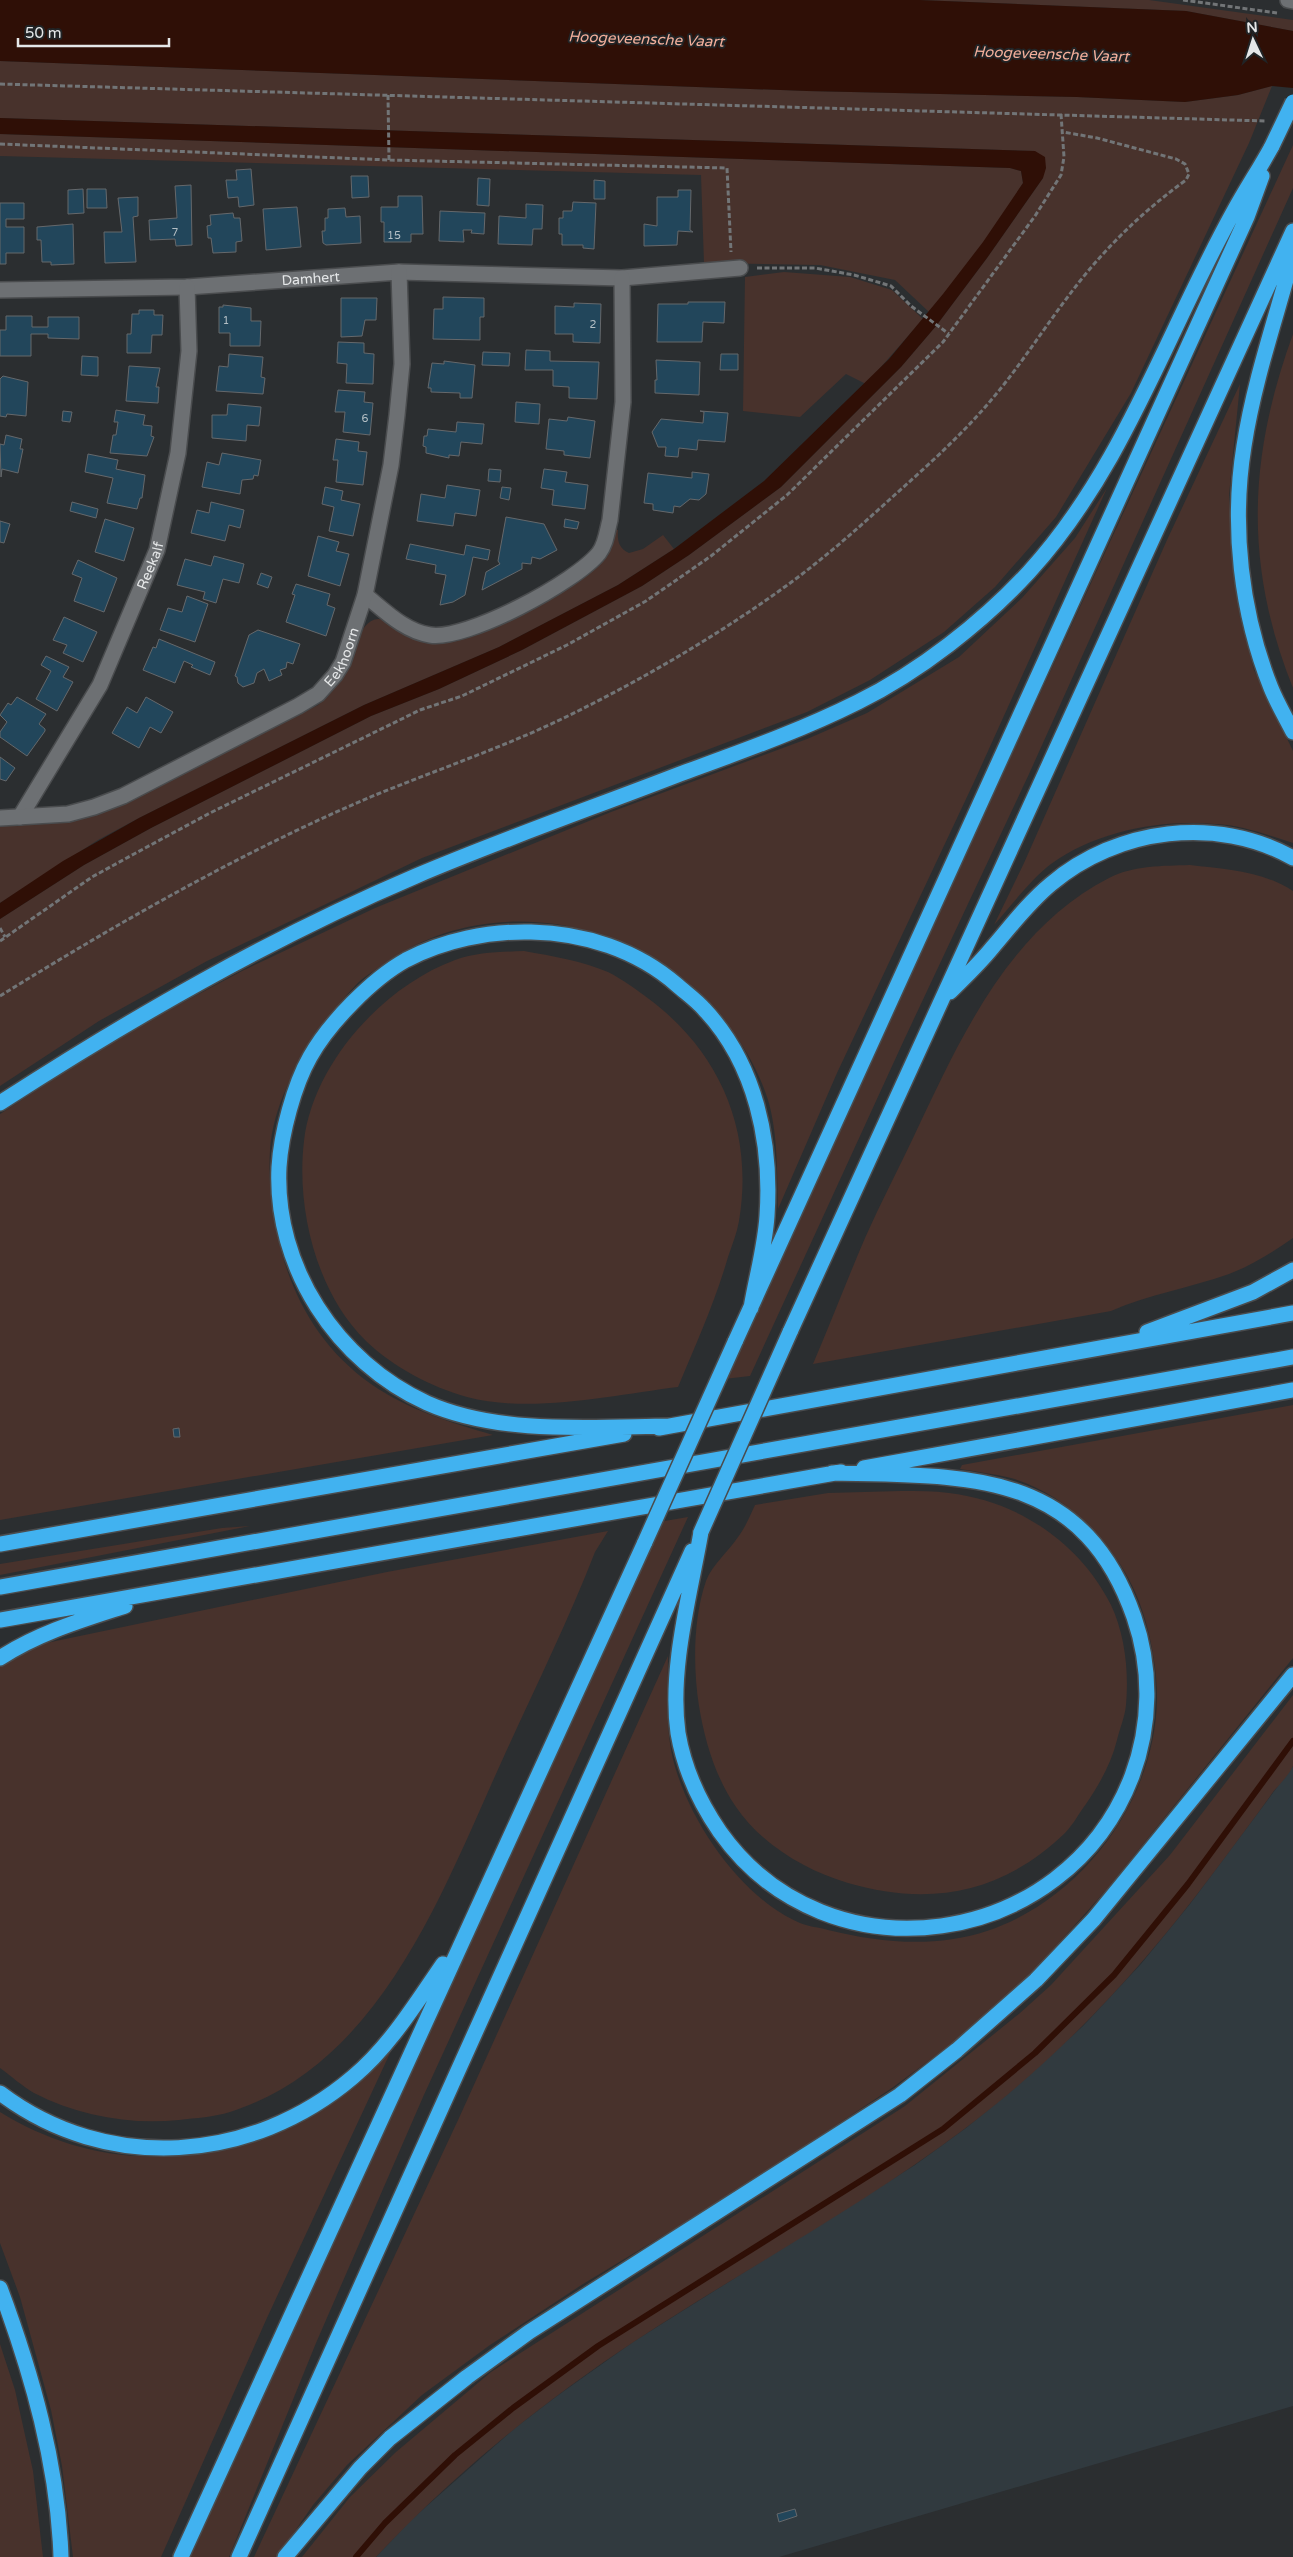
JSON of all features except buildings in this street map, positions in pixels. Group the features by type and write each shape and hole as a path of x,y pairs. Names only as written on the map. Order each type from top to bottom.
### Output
{"highway":[{"path":"0,1103 154,1006 270,944 410,878 470,853 777,738 852,705 919,665 972,627 1029,572 1075,515 1109,459 1146,391 1233,212 1272,146 1293,102"},
{"path":"181,2557 1248,218 1272,146"},
{"path":"239,2557 307,2402 790,1332 1293,231"},
{"path":"1293,255 1256,388 1244,446 1239,537 1243,582 1253,630 1271,688 1293,732"},
{"path":"942,1000 991,950 1022,911 1052,883 1085,860 1124,842 1157,835 1193,832 1234,836 1278,850 1293,858"},
{"path":"669,1426 559,1427 466,1416 427,1402 380,1375 348,1349 325,1322 288,1248 282,1205 279,1168 286,1123 310,1057 336,1022 369,988 405,961 441,946 476,936 511,931 547,932 588,939 627,952 666,976 705,1010 731,1045 751,1086 764,1128 768,1171 767,1220 751,1308"},
{"path":"1115,1344 1253,1292 1293,1270"},
{"path":"0,1544 1293,1313"},
{"path":"0,1587 1293,1357"},
{"path":"0,1620 832,1474 1293,1390"},
{"path":"701,1532 675,1687 678,1735 689,1773 706,1812 734,1851 763,1880 820,1911 849,1921 885,1928 935,1927 988,1916 1029,1898 1070,1870 1100,1836 1123,1800 1139,1757 1147,1716 1147,1672 1140,1632 1126,1595 1109,1562 1077,1526 1050,1506 1027,1494 981,1481 932,1476 832,1474"},
{"path":"0,1658 14,1649 60,1628 177,1589"},
{"path":"285,2557 354,2475 390,2438 467,2376 529,2332 892,2100 957,2050 1036,1980 1094,1919 1293,1675"},
{"path":"0,2093 25,2112 80,2136 134,2148 179,2149 233,2140 266,2129 316,2105 354,2076 390,2039 465,1932"},
{"path":"0,2288 22,2347 45,2437 55,2485 61,2557"}],"street":[{"name":"Damhert","path":"0,290 187,287 399,272 622,278 736,269"},
{"name":"Eekhoorn","path":"0,818 68,814 123,796 318,694 328,685 343,662 365,595 392,464 402,364 399,272"},
{"path":"365,595 413,631 430,636 449,635 486,623 562,583 580,571 600,552 610,520 623,402 622,278"},
{"name":"Reekalf","path":"20,817 100,685 157,550 178,453 189,351 187,287"}],"path":[{"path":"1183,0 1289,5"},
{"path":"0,84 1275,122"},
{"path":"388,96 389,160"},
{"path":"0,996 160,901 271,845 367,799 476,756 586,706 699,644 788,585 856,530 925,468 979,414 1081,279 1124,230 1186,180 1189,174 1185,164 1176,159 1097,138 1063,132"},
{"path":"0,144 389,160 727,168 736,269 815,268 854,275 891,286 911,306 949,334"},
{"path":"0,928 5,937"}],"shaded area":[{"path":"919,0 1149,0 1293,20 1293,31 1186,11"},
{"path":"0,61 807,91 1077,97 1185,102 1238,95 1272,86 1249,143 1131,393 1056,517 995,587 944,632 870,680 807,712 422,858 207,961 99,1021 0,1086 0,919 84,865 151,828 371,716 439,689 522,650 642,586 689,555 781,487 901,367 936,326 1043,178 1035,151 0,118"},
{"path":"0,134 1010,168 1021,171 1023,183 987,242 929,312 895,280 820,265 704,263 701,175 0,156"},
{"path":"1293,145 1293,188 1029,774 904,1040 750,1376 724,1379"},
{"path":"784,272 850,277 892,290 923,319 866,384 846,374 800,417 743,411 745,277"},
{"path":"1293,334 1293,688 1277,643 1266,598 1260,555 1258,511 1260,468 1267,424 1278,380"},
{"path":"1240,384 1229,495 1234,567 1240,617 1254,670 1293,751 1293,843 1235,826 1194,823 1151,826 1108,836 1088,843 1051,864 1029,885 994,925 1024,863 1167,540"},
{"path":"1107,488 974,782 837,1073 778,1209 774,1126 768,1100 760,1079 738,1039 725,1021 693,988 675,974 657,961 625,944 591,932 556,924 520,922 484,924 449,932 416,945 384,964 355,986 340,1003 318,1034 293,1074 280,1104 272,1134 270,1186 273,1210 280,1246 293,1286 313,1323 338,1356 371,1384 400,1401 445,1420 493,1435 0,1520 0,1114 118,1037 242,971 375,908 611,812 807,739 867,713 959,657 1022,598 1075,538"},
{"path":"614,529 618,530 618,541 621,546 629,553 643,549 663,535 674,549 618,585 499,647 364,705 139,818 98,840 0,903 0,825 46,824 71,821 97,814 140,795 318,705 337,686 362,630 375,619 384,620 410,636 428,642 444,641 466,636 518,615 567,588 599,564 606,552"},
{"path":"1190,865 1256,875 1281,884 1293,891 1293,1238 1246,1267 1229,1274 1140,1300 1111,1311 813,1364 871,1225 950,1062 969,1025 1015,957 1042,927 1074,900 1109,878 1138,868"},
{"path":"524,951 567,959 598,968 624,981 640,992 674,1020 696,1044 713,1070 727,1097 736,1126 741,1156 742,1188 739,1221 705,1323 678,1387 572,1401 518,1404 492,1402 453,1393 426,1382 400,1368 366,1341 349,1321 334,1298 322,1274 313,1248 307,1221 302,1167 304,1141 310,1112 321,1083 337,1056 356,1031 378,1008 403,988 428,972 472,955"},
{"path":"1293,1405 1293,1658 1107,1889 1026,1980 965,2034 892,2088 694,2217 583,2284 490,2345 422,2395 347,2465 313,2505 277,2557 254,2557 459,2118 668,1656 670,1746 680,1783 704,1831 720,1855 757,1895 778,1911 800,1923 868,1938 888,1941 928,1942 948,1940 987,1931 1022,1916 1054,1895 1083,1870 1108,1840 1128,1808 1144,1773 1153,1736 1157,1688 1150,1638 1137,1596 1112,1552 1095,1532 1077,1514 1056,1499 1034,1487 1011,1478 960,1469 962,1465"},
{"path":"943,1492 974,1498 999,1505 1044,1529 1064,1544 1082,1562 1098,1583 1116,1617 1125,1654 1127,1692 1125,1709 1112,1757 1096,1789 1068,1830 1041,1853 1016,1870 991,1882 964,1890 936,1894 908,1894 878,1890 832,1878 786,1854 758,1833 736,1807 722,1783 708,1746 701,1719 697,1691 696,1627 706,1581 712,1569 741,1533 755,1505 828,1493"},
{"path":"688,1517 423,2097 316,2343 229,2557 189,2557 659,1522"},
{"path":"250,1526 0,1575 0,1564 222,1528"},
{"path":"608,1531 595,1552 561,1632 454,1867 428,1919 399,1969 366,2015 327,2056 282,2089 230,2112 205,2117 161,2121 123,2120 69,2108 34,2093 0,2068 0,1662 27,1647 387,1572"},
{"path":"1293,1695 1293,1766 1289,1773 1156,1946 1096,2012 1032,2074 998,2103 923,2159 842,2212 635,2341 566,2389 467,2469 376,2557 302,2557 350,2497 396,2452 491,2372 905,2106 1020,2013 1051,1985 1170,1855"},
{"path":"1293,1766 1293,2406 779,2557 376,2557 411,2520 515,2428 557,2396 633,2342 915,2165 966,2128 1010,2092 1083,2026 1141,1964 1190,1904"},
{"path":"391,2051 266,2320 161,2557 73,2557 62,2466 51,2410 20,2297 0,2243 0,2112 42,2134 87,2149 134,2156 187,2153 256,2138 286,2128 305,2119 339,2097"},
{"path":"0,2344 15,2390 33,2471 43,2557 0,2557"}],"water":[{"name":"Hoogeveensche Vaart","path":"0,0 919,0 1186,11 1293,31 1293,88 1272,86 1238,95 1185,102 1077,97 807,91 0,61"},
{"path":"0,118 1035,151 1045,157 1046,168 1043,178 987,258 936,326 901,367 781,487 689,555 642,586 522,650 439,689 371,716 151,828 84,865 0,919 0,903 63,861 139,818 364,705 499,647 618,585 674,549 764,481 889,359 983,242 1023,183 1021,171 1010,168 0,134"}],"waterway":[{"path":"356,2557 385,2523 455,2455 513,2408 598,2346 943,2129 1035,2053 1114,1975 1188,1884 1293,1741"}]}
